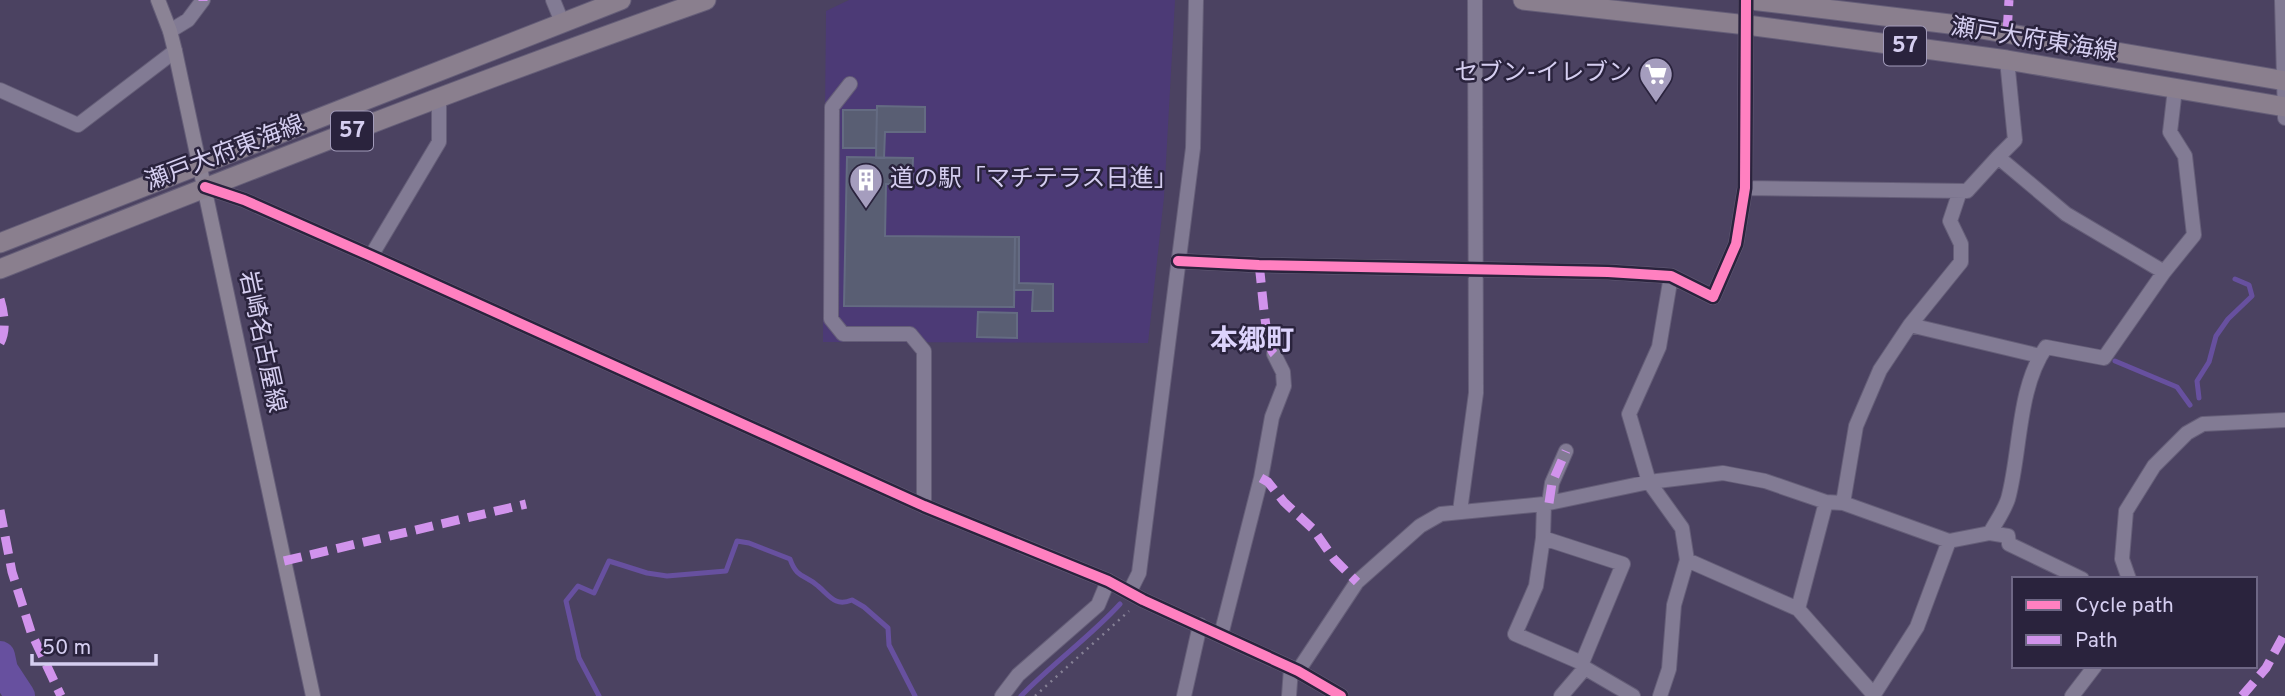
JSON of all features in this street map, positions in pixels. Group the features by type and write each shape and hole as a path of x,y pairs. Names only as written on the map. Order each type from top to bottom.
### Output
{"main road":[{"name":"岩崎名古屋線","path":"158,0 175,51 313,696"},
{"name":"瀬戸大府東海線","path":"0,243 621,0"},
{"name":"瀬戸大府東海線","path":"0,269 205,187 575,46 706,0"},
{"name":"瀬戸大府東海線","path":"1523,0 1747,25 2007,60 2285,111"},
{"name":"瀬戸大府東海線","path":"1748,0 1958,25 2284,81"}],"street":[{"path":"170,31 188,20 204,0"},
{"path":"553,0 562,22"},
{"path":"1130,591 1139,573 1193,148 1196,0"},
{"path":"1460,511 1476,393 1475,0"},
{"path":"1178,261 1671,276 1713,297 1736,244 1745,188 1748,0"},
{"path":"2282,0 2285,111"},
{"path":"0,90 78,125 175,51"},
{"path":"1745,188 1967,191 2015,140 2007,60"},
{"path":"850,84 832,107 831,319 843,334 910,334 924,351 924,506"},
{"path":"1990,533 2007,501 2019,438 2020,417 2040,356 2046,347 2104,358 2194,234 2185,156 2170,132 2175,89"},
{"path":"371,256 439,142 439,98"},
{"path":"1998,157 2066,214 2164,272"},
{"path":"205,187 244,200 371,256 924,506 1108,581 1294,670 1341,696"},
{"path":"1843,503 1856,426 1880,370 1910,325 1961,262 1961,244 1950,221 1960,191"},
{"path":"1660,696 1669,669 1674,605 1687,560 1682,528 1650,482 1629,414 1659,346 1671,276"},
{"path":"1910,325 2040,356"},
{"path":"1221,635 1261,478 1272,417 1284,386 1283,372 1274,354"},
{"path":"2128,577 2122,559 2126,511 2154,466 2187,433 2203,424 2285,420"},
{"path":"1566,451 1546,503 1536,586 1515,634 1584,666 1633,696"},
{"path":"1289,696 1294,670 1357,582 1420,526 1441,514 1546,503 1650,482 1723,473 1765,481 1826,502 1843,503 1949,541 1990,533 2008,536 2009,544 2078,577"},
{"path":"1798,609 1826,502"},
{"path":"1543,538 1623,564 1584,666 1561,696"},
{"path":"1687,560 1798,609 1874,696 1917,627 1949,541"},
{"path":"1002,696 1028,666 1098,605 1108,581"},
{"path":"1184,696 1200,625"},
{"path":"2072,696 2093,668"}],"path":[{"path":"1035,696 1143,600"}],"shaded area":[{"name":"道の駅「マチテラス日進」","path":"849,0 1175,0 1164,197 1148,343 823,342 826,11"}],"building":[{"path":"877,106 925,107 925,132 885,132 884,158 876,158"},
{"path":"843,110 877,110 876,148 843,148"},
{"name":"道の駅「マチテラス日進」","path":"847,157 913,158 912,184 886,184 885,236 1015,237 1014,307 844,306"},
{"path":"1015,237 1019,237 1019,283 1053,284 1053,311 1032,311 1033,290 1014,290"},
{"path":"978,312 1017,313 1017,338 977,337"}],"waterway":[{"path":"2199,398 2197,381 2209,362 2216,336 2228,319 2252,296 2249,285 2235,279"},
{"path":"2115,361 2177,387 2190,405"},
{"path":"599,696 579,658 566,601 578,586 594,593 609,561 647,573 667,576 726,571 737,541 790,559 799,573 833,599 841,602 852,600 864,607 888,628 889,645 915,696"},
{"path":"1021,696 1120,604"},
{"path":"0,656 3,670 20,696"}],"marked path":[{"path":"2007,33 2009,0"},
{"path":"1259,265 1266,327 1274,354"},
{"path":"0,299 4,315 0,343"},
{"path":"1549,503 1552,483 1566,451"},
{"path":"1261,478 1313,529 1334,559 1357,582"},
{"path":"284,561 526,504"},
{"path":"0,510 12,572 31,632 61,696"},
{"path":"2242,696 2266,668 2285,633"}],"cycle path":[{"path":"1178,261 1671,276 1713,297 1736,244 1745,188 1746,0"},
{"path":"205,187 244,200 371,256 924,506 1108,581 1143,600 1298,671 1341,696"}],"place":[{"name":"セブン-イレブン","path":"1656,104"},
{"name":"道の駅「マチテラス日進」","path":"866,210"}],"district":[{"name":"本郷町","path":"1252,342"}]}
